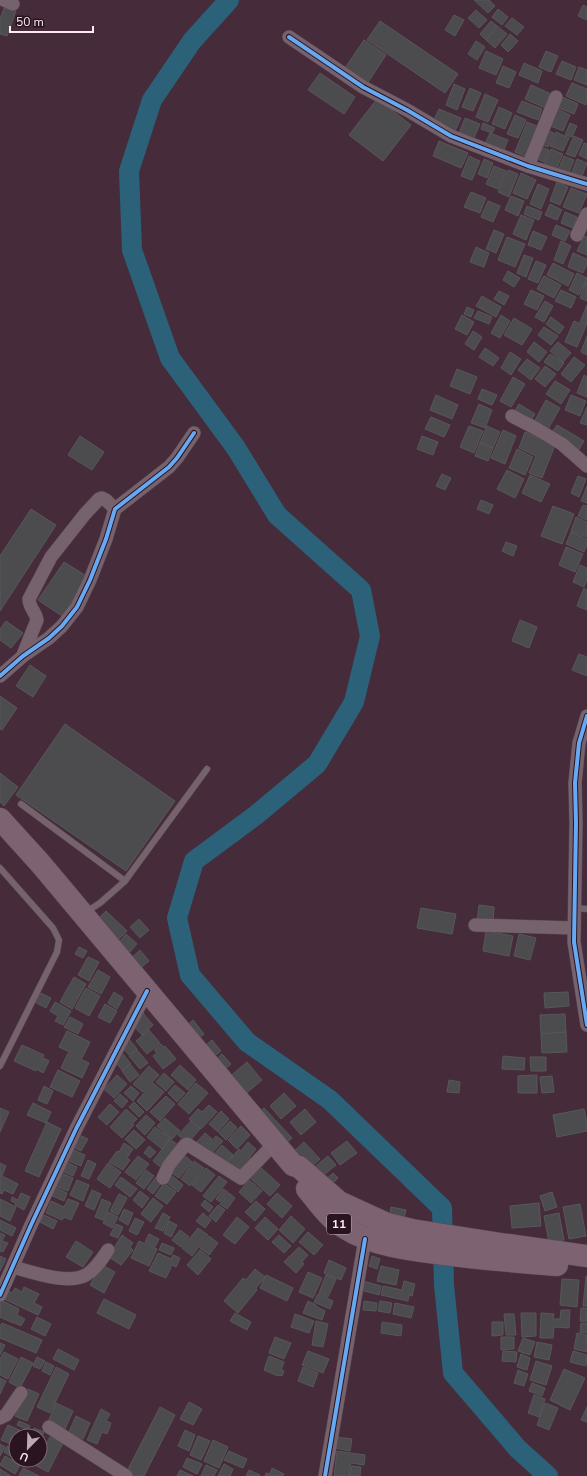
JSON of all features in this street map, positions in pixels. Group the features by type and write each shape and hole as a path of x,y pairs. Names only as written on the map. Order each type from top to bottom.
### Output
{"highway":[{"name":"11","path":"0,819 40,863 293,1165 299,1167 339,1202 387,1224 411,1240"},
{"name":"11","path":"293,1165 293,1173 334,1220 344,1228 365,1239 411,1240 498,1252 587,1267"},
{"name":"11","path":"498,1252 587,1256"}],"street":[{"path":"289,37 363,87 407,110 451,136 528,166 587,184"},
{"path":"528,166 556,97"},
{"path":"577,235 587,214"},
{"path":"512,416 537,428 562,444 587,466"},
{"path":"0,676 62,626 76,607 99,558 115,509 169,467 194,433"},
{"path":"23,656 37,620 30,606 29,600 51,557 85,514 99,499 102,498 106,500 115,509"},
{"path":"587,716 579,743 575,783 581,908 574,928 574,942 587,1025"},
{"path":"475,925 574,928"},
{"path":"2,1287 13,1267 76,1129 147,991"},
{"path":"163,1178 169,1165 187,1144 241,1178 275,1143"},
{"path":"325,1476 365,1239"},
{"path":"13,1267 67,1279 85,1276 96,1267 108,1250"},
{"path":"0,1418 6,1415 21,1393"},
{"path":"50,1427 126,1476"}],"lane":[{"path":"82,915 100,903 125,881 208,769"},
{"path":"21,804 125,881"},
{"path":"0,868 53,928 58,940 57,952 0,1066"}],"building":[{"path":"474,0 489,0 495,6 488,13"},
{"path":"583,5 587,7 587,20 578,16"},
{"path":"4,8 16,11 7,36 0,34 0,19"},
{"path":"498,9 508,17 502,25 492,17"},
{"path":"476,10 487,20 479,28 468,18"},
{"path":"454,15 464,20 455,36 445,30"},
{"path":"512,18 524,27 517,35 505,26"},
{"path":"380,21 458,74 445,93 367,40"},
{"path":"491,21 497,26 486,40 480,34"},
{"path":"497,26 507,34 495,48 486,40"},
{"path":"510,34 518,41 508,52 501,45"},
{"path":"364,40 386,55 367,84 345,68"},
{"path":"476,41 485,47 477,60 468,54"},
{"path":"486,51 503,59 496,75 479,68"},
{"path":"546,51 558,56 551,72 539,67"},
{"path":"562,61 576,67 571,80 556,74"},
{"path":"524,63 542,71 538,83 519,75"},
{"path":"503,66 516,72 509,88 496,83"},
{"path":"579,67 587,70 587,85 574,80"},
{"path":"320,73 355,97 344,114 308,90"},
{"path":"572,83 587,89 586,105 566,96"},
{"path":"454,84 465,89 457,110 446,105"},
{"path":"531,85 551,94 545,108 525,99"},
{"path":"470,88 481,93 473,111 462,107"},
{"path":"485,94 498,100 488,122 476,117"},
{"path":"558,95 578,104 574,114 554,106"},
{"path":"377,99 411,125 383,161 349,135"},
{"path":"522,101 542,109 538,120 517,112"},
{"path":"499,107 512,113 505,129 492,124"},
{"path":"553,107 570,115 563,131 546,124"},
{"path":"439,109 461,118 455,131 433,122"},
{"path":"515,115 526,120 518,138 507,134"},
{"path":"465,118 480,124 472,142 458,136"},
{"path":"527,122 542,128 530,158 515,152"},
{"path":"483,123 495,128 492,133 481,129"},
{"path":"570,123 577,126 572,137 565,135"},
{"path":"544,129 554,133 548,147 538,143"},
{"path":"556,132 569,138 563,151 550,146"},
{"path":"490,133 508,140 502,154 484,146"},
{"path":"574,136 583,140 575,157 566,154"},
{"path":"439,141 468,153 461,168 433,156"},
{"path":"584,143 587,144 587,159 579,155"},
{"path":"538,146 549,150 544,162 533,157"},
{"path":"551,149 563,154 555,172 543,167"},
{"path":"469,156 480,161 472,180 461,176"},
{"path":"564,156 574,160 567,177 557,173"},
{"path":"484,159 493,163 487,178 478,174"},
{"path":"577,159 587,163 581,179 571,175"},
{"path":"494,166 506,171 498,189 486,184"},
{"path":"508,170 518,174 509,197 498,192"},
{"path":"521,173 536,180 527,199 513,193"},
{"path":"557,182 568,187 560,205 550,201"},
{"path":"538,184 549,189 541,209 530,204"},
{"path":"571,188 587,194 579,213 563,207"},
{"path":"471,192 486,198 480,213 464,207"},
{"path":"511,196 524,201 518,216 505,210"},
{"path":"488,201 500,206 493,222 481,217"},
{"path":"550,204 562,210 557,220 545,215"},
{"path":"527,206 542,212 539,220 524,214"},
{"path":"565,212 577,217 573,228 561,223"},
{"path":"521,215 534,220 526,240 513,234"},
{"path":"556,225 570,231 565,241 552,235"},
{"path":"494,230 504,234 496,253 486,249"},
{"path":"533,231 547,237 541,250 528,245"},
{"path":"584,236 587,237 587,255 577,251"},
{"path":"507,237 525,244 515,267 498,260"},
{"path":"561,241 571,246 563,264 554,260"},
{"path":"476,247 489,253 484,267 470,262"},
{"path":"573,253 587,259 587,264 583,273 568,267"},
{"path":"524,255 533,258 526,277 517,273"},
{"path":"536,261 546,265 538,283 528,279"},
{"path":"553,263 574,274 568,286 547,275"},
{"path":"508,271 520,278 514,287 503,280"},
{"path":"577,273 587,278 579,295 569,290"},
{"path":"544,276 561,285 554,298 537,289"},
{"path":"587,281 587,301 580,298"},
{"path":"531,290 544,296 537,310 524,304"},
{"path":"561,290 576,297 571,308 555,301"},
{"path":"499,291 509,296 504,305 494,299"},
{"path":"482,296 501,307 496,317 476,306"},
{"path":"545,301 553,306 544,322 535,317"},
{"path":"587,305 587,325 580,322"},
{"path":"467,307 474,310 471,317 464,314"},
{"path":"478,311 492,317 489,324 474,318"},
{"path":"462,315 474,322 467,335 455,329"},
{"path":"501,315 510,321 500,338 491,333"},
{"path":"551,317 564,327 559,334 546,324"},
{"path":"514,318 532,329 522,345 504,335"},
{"path":"574,321 586,326 577,347 565,342"},
{"path":"544,327 558,336 551,345 538,335"},
{"path":"473,331 482,337 474,350 465,344"},
{"path":"587,336 587,355 581,352"},
{"path":"534,342 547,352 539,362 527,352"},
{"path":"558,342 571,353 563,362 550,351"},
{"path":"485,348 499,358 493,366 479,357"},
{"path":"510,352 521,359 511,375 501,368"},
{"path":"550,354 564,363 558,371 544,362"},
{"path":"574,357 585,365 571,382 561,374"},
{"path":"527,359 540,368 531,380 518,370"},
{"path":"545,366 556,374 545,387 535,379"},
{"path":"457,369 477,377 470,394 450,386"},
{"path":"584,375 587,377 587,397 577,393"},
{"path":"513,377 525,384 511,407 500,401"},
{"path":"555,381 570,390 561,404 546,394"},
{"path":"482,389 497,395 492,405 478,399"},
{"path":"436,395 458,405 452,419 430,410"},
{"path":"571,395 586,401 580,416 565,410"},
{"path":"546,400 560,408 547,431 533,424"},
{"path":"479,404 492,410 485,428 471,423"},
{"path":"519,404 535,414 530,422 514,412"},
{"path":"587,407 587,425 580,423"},
{"path":"431,417 450,425 444,437 425,429"},
{"path":"557,425 584,441 578,451 551,434"},
{"path":"469,426 483,431 474,453 460,447"},
{"path":"487,426 500,432 493,448 480,443"},
{"path":"503,430 516,436 505,464 491,458"},
{"path":"525,432 555,445 542,478 529,473 536,456 519,448"},
{"path":"80,436 104,452 92,470 68,455"},
{"path":"422,436 438,442 433,455 417,449"},
{"path":"480,443 493,448 488,461 475,456"},
{"path":"517,449 533,457 525,475 509,468"},
{"path":"507,470 524,479 515,498 497,489"},
{"path":"442,474 451,478 445,490 436,486"},
{"path":"530,475 550,484 541,502 522,493"},
{"path":"578,476 586,479 579,497 571,493"},
{"path":"587,486 587,503 581,501"},
{"path":"481,500 493,505 489,514 477,509"},
{"path":"583,505 587,506 587,520 578,516"},
{"path":"553,506 574,514 562,544 541,536"},
{"path":"31,509 56,525 0,611 0,556"},
{"path":"576,517 587,522 587,537 571,531"},
{"path":"571,532 587,539 587,545 584,552 566,544"},
{"path":"506,542 517,546 513,556 502,551"},
{"path":"566,547 583,554 575,572 559,565"},
{"path":"64,562 88,577 62,616 38,600"},
{"path":"580,565 587,568 587,580 584,587 573,582"},
{"path":"584,588 587,590 587,610 577,606"},
{"path":"520,620 537,627 529,648 512,641"},
{"path":"6,621 23,633 11,648 0,640 0,629"},
{"path":"579,654 587,657 587,676 572,670"},
{"path":"30,665 46,676 33,697 16,686"},
{"path":"0,696 17,708 2,730 0,729"},
{"path":"65,724 175,801 126,871 16,795"},
{"path":"0,773 18,787 4,806 0,802"},
{"path":"479,905 494,907 493,923 477,922"},
{"path":"421,908 456,914 452,934 417,928"},
{"path":"106,911 127,931 118,940 97,920"},
{"path":"139,919 149,930 140,938 130,927"},
{"path":"486,931 513,936 509,956 483,951"},
{"path":"126,934 137,944 127,955 117,945"},
{"path":"519,934 536,938 530,960 514,956"},
{"path":"79,947 87,951 83,958 75,954"},
{"path":"140,950 149,961 138,970 129,960"},
{"path":"88,957 99,962 89,981 78,975"},
{"path":"98,970 110,977 101,994 88,987"},
{"path":"74,977 86,984 72,1009 60,1002"},
{"path":"86,988 100,996 89,1016 75,1008"},
{"path":"114,992 123,998 117,1009 108,1003"},
{"path":"568,992 569,1006 545,1008 544,993"},
{"path":"41,993 51,998 46,1008 35,1002"},
{"path":"55,1002 71,1011 63,1025 55,1021 58,1016 50,1011"},
{"path":"105,1004 117,1011 110,1023 98,1017"},
{"path":"143,1013 153,1025 142,1035 131,1023"},
{"path":"565,1014 566,1032 541,1034 540,1015"},
{"path":"70,1017 83,1024 78,1034 64,1027"},
{"path":"193,1020 204,1034 196,1040 185,1027"},
{"path":"149,1030 160,1043 147,1054 136,1041"},
{"path":"67,1031 90,1042 82,1058 59,1047"},
{"path":"566,1032 567,1052 542,1053 541,1034"},
{"path":"129,1039 137,1049 129,1055 121,1046"},
{"path":"212,1040 221,1051 209,1060 201,1049"},
{"path":"161,1044 163,1047 165,1046 176,1059 163,1069 153,1056 157,1053 154,1050"},
{"path":"22,1045 44,1055 36,1071 14,1061"},
{"path":"137,1050 148,1063 140,1069 129,1056"},
{"path":"68,1053 89,1063 82,1078 61,1068"},
{"path":"122,1053 131,1064 122,1070 114,1060"},
{"path":"222,1054 231,1064 220,1073 211,1064"},
{"path":"503,1056 525,1058 524,1070 502,1069"},
{"path":"530,1057 546,1057 546,1071 531,1071"},
{"path":"44,1058 49,1061 43,1073 38,1070"},
{"path":"247,1062 262,1080 242,1097 227,1079"},
{"path":"130,1064 139,1075 130,1082 122,1071"},
{"path":"180,1065 196,1080 188,1090 171,1075"},
{"path":"149,1066 159,1075 143,1092 133,1084"},
{"path":"58,1070 80,1081 72,1097 50,1087"},
{"path":"164,1073 174,1082 166,1091 156,1082"},
{"path":"117,1075 127,1084 114,1098 104,1089"},
{"path":"537,1075 537,1093 518,1093 518,1076"},
{"path":"552,1076 554,1092 542,1093 540,1077"},
{"path":"449,1080 460,1082 459,1093 447,1092"},
{"path":"153,1083 164,1092 147,1111 137,1101"},
{"path":"196,1083 208,1093 189,1114 178,1104"},
{"path":"175,1085 185,1093 177,1102 168,1093"},
{"path":"44,1086 53,1091 47,1104 38,1100"},
{"path":"131,1086 139,1093 133,1101 124,1093"},
{"path":"284,1093 296,1106 281,1119 270,1106"},
{"path":"120,1094 128,1101 122,1108 114,1101"},
{"path":"166,1096 175,1104 160,1121 150,1112"},
{"path":"134,1102 144,1112 139,1117 129,1107"},
{"path":"33,1103 51,1112 46,1123 27,1115"},
{"path":"110,1104 119,1112 107,1125 98,1117"},
{"path":"209,1105 217,1112 201,1129 189,1119 198,1109 202,1112"},
{"path":"0,1108 9,1112 0,1132"},
{"path":"264,1108 292,1138 283,1146 255,1116"},
{"path":"126,1109 137,1119 132,1124 134,1125 122,1138 110,1127"},
{"path":"305,1109 316,1122 301,1135 290,1122"},
{"path":"584,1109 587,1131 557,1137 553,1115"},
{"path":"221,1111 229,1119 218,1132 209,1124"},
{"path":"146,1115 155,1123 145,1135 136,1126"},
{"path":"165,1118 180,1131 172,1139 157,1126"},
{"path":"191,1121 200,1129 188,1143 178,1135"},
{"path":"230,1121 237,1128 226,1140 219,1133"},
{"path":"47,1122 61,1129 39,1177 25,1171"},
{"path":"241,1126 250,1135 237,1149 228,1140"},
{"path":"155,1127 170,1138 162,1149 147,1137"},
{"path":"134,1130 145,1140 136,1149 125,1139"},
{"path":"205,1133 212,1139 201,1151 194,1145"},
{"path":"77,1134 88,1139 81,1151 71,1146"},
{"path":"216,1136 223,1141 209,1156 203,1151"},
{"path":"170,1139 181,1147 164,1170 153,1161"},
{"path":"347,1141 357,1153 340,1165 331,1153"},
{"path":"248,1142 256,1149 249,1158 254,1162 242,1177 226,1164 239,1149 241,1151"},
{"path":"304,1142 320,1159 308,1170 292,1153"},
{"path":"124,1143 133,1149 127,1158 130,1160 123,1170 109,1162 117,1151 119,1152"},
{"path":"222,1145 233,1155 224,1165 213,1155"},
{"path":"149,1146 156,1152 150,1158 144,1153"},
{"path":"69,1148 85,1155 81,1166 64,1159"},
{"path":"183,1154 192,1162 179,1178 169,1171"},
{"path":"138,1156 149,1164 136,1180 125,1172"},
{"path":"328,1156 336,1165 319,1179 311,1170"},
{"path":"88,1160 96,1164 89,1179 81,1176"},
{"path":"194,1161 204,1168 190,1186 181,1179"},
{"path":"66,1162 77,1167 73,1176 62,1171"},
{"path":"0,1163 6,1166 2,1176 18,1184 13,1194 4,1190 2,1194 0,1193"},
{"path":"108,1163 121,1172 110,1188 97,1179"},
{"path":"260,1167 280,1185 270,1196 250,1178"},
{"path":"206,1168 215,1175 201,1192 192,1185"},
{"path":"146,1170 154,1176 144,1189 136,1183"},
{"path":"59,1172 73,1178 68,1191 53,1185"},
{"path":"333,1173 338,1178 329,1187 324,1181"},
{"path":"171,1175 183,1185 178,1192 166,1182"},
{"path":"157,1176 163,1181 153,1194 147,1189"},
{"path":"219,1176 227,1182 211,1202 203,1196"},
{"path":"121,1177 137,1189 130,1197 115,1185"},
{"path":"77,1180 89,1185 83,1201 70,1195"},
{"path":"249,1180 262,1191 251,1203 239,1192"},
{"path":"164,1183 176,1192 167,1204 155,1196"},
{"path":"52,1186 67,1193 64,1201 48,1194"},
{"path":"223,1189 228,1192 220,1202 216,1199"},
{"path":"92,1190 101,1194 94,1210 85,1206"},
{"path":"140,1191 149,1198 142,1208 133,1200"},
{"path":"552,1192 557,1207 545,1211 540,1196"},
{"path":"21,1193 30,1197 24,1210 15,1205 16,1203 11,1201 12,1197 18,1200"},
{"path":"229,1193 235,1198 227,1209 220,1204"},
{"path":"277,1193 292,1206 282,1218 267,1204"},
{"path":"119,1194 127,1198 118,1215 110,1211"},
{"path":"153,1198 163,1206 151,1222 141,1214"},
{"path":"0,1199 16,1207 10,1221 0,1216"},
{"path":"68,1199 79,1203 71,1220 64,1217 62,1220 46,1213 51,1201 64,1207"},
{"path":"102,1199 111,1203 103,1220 95,1217"},
{"path":"205,1200 213,1207 209,1212 201,1205"},
{"path":"256,1201 265,1209 255,1221 245,1212"},
{"path":"539,1203 541,1226 512,1228 510,1206"},
{"path":"580,1204 586,1236 569,1239 563,1207"},
{"path":"218,1205 225,1210 216,1222 209,1216"},
{"path":"391,1207 406,1210 403,1222 389,1219"},
{"path":"124,1209 133,1213 128,1225 119,1220"},
{"path":"108,1212 118,1217 112,1228 103,1223"},
{"path":"163,1213 170,1217 163,1231 155,1228"},
{"path":"203,1213 211,1220 205,1228 196,1221"},
{"path":"559,1213 564,1240 549,1242 544,1216"},
{"path":"44,1215 57,1221 53,1229 40,1222"},
{"path":"291,1216 305,1229 293,1243 279,1230"},
{"path":"237,1217 249,1227 235,1244 223,1235"},
{"path":"265,1217 278,1229 268,1240 255,1228"},
{"path":"135,1218 144,1222 137,1235 129,1231"},
{"path":"0,1220 16,1228 12,1236 0,1230"},
{"path":"169,1221 177,1225 171,1237 164,1233"},
{"path":"116,1224 123,1227 118,1238 110,1235"},
{"path":"198,1228 208,1235 192,1256 182,1248"},
{"path":"180,1230 189,1237 181,1247 172,1240"},
{"path":"308,1232 323,1245 314,1255 299,1242"},
{"path":"0,1233 5,1235 2,1241 8,1243 3,1252 0,1251"},
{"path":"149,1234 159,1239 155,1247 145,1242"},
{"path":"122,1235 133,1243 130,1247 133,1250 121,1265 109,1257"},
{"path":"279,1235 291,1246 284,1253 272,1242"},
{"path":"209,1236 218,1243 209,1255 200,1248"},
{"path":"76,1241 93,1252 83,1267 66,1257"},
{"path":"139,1241 157,1249 149,1266 131,1258"},
{"path":"162,1243 174,1248 171,1255 159,1250"},
{"path":"299,1247 308,1255 302,1262 304,1264 296,1273 284,1262"},
{"path":"200,1250 211,1259 198,1275 187,1265"},
{"path":"158,1253 171,1259 173,1255 180,1258 176,1267 172,1265 166,1278 149,1271"},
{"path":"0,1256 6,1259 0,1271"},
{"path":"372,1256 380,1259 377,1269 369,1266"},
{"path":"329,1260 346,1268 341,1280 324,1273"},
{"path":"102,1265 115,1272 104,1293 90,1285"},
{"path":"381,1266 399,1270 396,1285 377,1281"},
{"path":"255,1269 265,1277 256,1288 257,1290 238,1313 224,1301 243,1278 246,1280"},
{"path":"308,1272 322,1278 313,1298 299,1292"},
{"path":"266,1275 293,1288 287,1301 260,1288"},
{"path":"326,1275 336,1279 328,1297 319,1293"},
{"path":"586,1276 587,1296 584,1296"},
{"path":"562,1279 579,1280 577,1307 560,1305"},
{"path":"363,1281 381,1286 379,1295 361,1290"},
{"path":"404,1281 415,1284 412,1296 409,1295 408,1301 381,1295 383,1286 402,1290"},
{"path":"24,1287 39,1294 34,1303 42,1307 38,1315 4,1299 8,1291 12,1293 15,1288 22,1292"},
{"path":"318,1294 333,1301 330,1309 314,1302"},
{"path":"584,1296 587,1296 587,1306 583,1306"},
{"path":"104,1299 136,1315 129,1329 97,1313"},
{"path":"1,1300 19,1309 17,1315 25,1319 21,1326 0,1317"},
{"path":"308,1301 325,1311 322,1320 303,1313"},
{"path":"364,1301 377,1303 376,1311 363,1310"},
{"path":"380,1301 392,1303 390,1313 378,1311"},
{"path":"395,1303 414,1307 411,1318 393,1314"},
{"path":"581,1308 587,1308 587,1322 580,1321"},
{"path":"561,1310 570,1310 569,1328 554,1327 553,1338 540,1338 541,1313 554,1314 553,1319 560,1319"},
{"path":"235,1313 251,1322 247,1330 230,1321"},
{"path":"521,1313 536,1313 536,1336 522,1337"},
{"path":"295,1314 314,1321 309,1333 291,1327"},
{"path":"504,1314 514,1314 516,1335 506,1335"},
{"path":"37,1317 51,1324 45,1336 31,1329"},
{"path":"316,1321 328,1324 323,1347 312,1345"},
{"path":"382,1322 402,1325 401,1336 381,1333"},
{"path":"492,1322 503,1322 503,1335 492,1336"},
{"path":"2,1323 42,1340 36,1353 0,1338 0,1326"},
{"path":"581,1323 587,1324 587,1333 580,1332"},
{"path":"577,1333 587,1335 587,1352 574,1349"},
{"path":"275,1337 291,1343 284,1359 269,1353"},
{"path":"501,1337 514,1337 514,1349 501,1350"},
{"path":"523,1338 535,1342 530,1355 518,1351"},
{"path":"537,1342 552,1345 549,1360 534,1357"},
{"path":"0,1343 5,1345 0,1355"},
{"path":"58,1349 79,1360 74,1370 53,1359"},
{"path":"308,1351 329,1359 323,1373 302,1365"},
{"path":"503,1351 517,1352 516,1362 502,1361"},
{"path":"573,1351 587,1355 586,1366 570,1362"},
{"path":"4,1352 18,1359 8,1379 0,1375 0,1359"},
{"path":"521,1354 530,1358 527,1370 517,1367"},
{"path":"269,1356 284,1362 281,1370 284,1371 282,1376 278,1376 264,1370"},
{"path":"21,1357 33,1363 20,1388 9,1382"},
{"path":"37,1357 45,1361 40,1369 33,1366"},
{"path":"536,1361 552,1366 546,1385 530,1380"},
{"path":"46,1362 54,1366 50,1375 42,1371"},
{"path":"56,1367 69,1374 50,1413 37,1407"},
{"path":"303,1367 318,1373 313,1387 298,1381"},
{"path":"564,1369 585,1378 570,1410 550,1400"},
{"path":"518,1370 528,1374 524,1386 514,1383"},
{"path":"0,1378 6,1381 0,1394"},
{"path":"532,1383 545,1388 542,1396 529,1391"},
{"path":"28,1389 39,1394 27,1421 15,1416"},
{"path":"534,1395 545,1399 539,1417 528,1413"},
{"path":"189,1402 202,1409 193,1425 180,1419"},
{"path":"56,1403 73,1411 65,1429 48,1422"},
{"path":"545,1403 558,1408 549,1430 537,1425"},
{"path":"160,1407 175,1415 144,1476 131,1476 126,1473"},
{"path":"587,1407 587,1422 581,1420"},
{"path":"101,1409 110,1414 106,1421 111,1423 107,1434 102,1432 97,1444 87,1440"},
{"path":"76,1416 90,1423 83,1439 69,1432"},
{"path":"19,1421 30,1426 29,1428 24,1428 17,1425"},
{"path":"8,1425 15,1428 8,1428 8,1443 1,1440"},
{"path":"185,1430 195,1435 189,1451 178,1446"},
{"path":"198,1436 210,1441 201,1460 190,1455"},
{"path":"50,1437 63,1443 48,1472 41,1468 48,1468 48,1441"},
{"path":"336,1437 352,1439 350,1451 335,1448"},
{"path":"213,1440 228,1447 219,1468 204,1461"},
{"path":"0,1444 5,1447 0,1456"},
{"path":"7,1446 8,1454 4,1452"},
{"path":"229,1451 247,1459 243,1468 224,1460"},
{"path":"337,1451 365,1455 364,1465 351,1463 349,1476 334,1476"},
{"path":"5,1456 8,1458 8,1468 18,1468 15,1474 0,1465"},
{"path":"187,1458 202,1464 197,1474 183,1467"},
{"path":"224,1464 233,1469 230,1476 218,1476"},
{"path":"206,1465 217,1470 214,1476 201,1476"},
{"path":"352,1466 361,1467 360,1476 350,1476"},
{"path":"23,1468 39,1476 19,1476"},
{"path":"272,1468 284,1474 283,1476 265,1476 266,1473 270,1474"},
{"path":"0,1469 11,1476 0,1476"},
{"path":"180,1470 193,1476 177,1476"},
{"path":"249,1470 260,1475 260,1476 246,1476"}],"waterway":[{"path":"229,0 192,41 152,100 129,171 132,250 170,358 236,448 277,515 361,590 370,636 354,702 317,764 256,815 194,861 177,918 190,975 247,1042 330,1100 442,1208 444,1285 453,1373 518,1449 548,1476"}],"cycle path":[{"path":"289,37 363,87 407,110 451,136 528,166 587,184"},
{"path":"0,676 62,626 77,607 90,580 106,539 115,509 169,467 194,433"},
{"path":"587,716 579,743 575,783 576,823 574,942 587,1025"},
{"path":"0,1295 76,1129 147,991"},
{"path":"325,1476 365,1239"}]}
